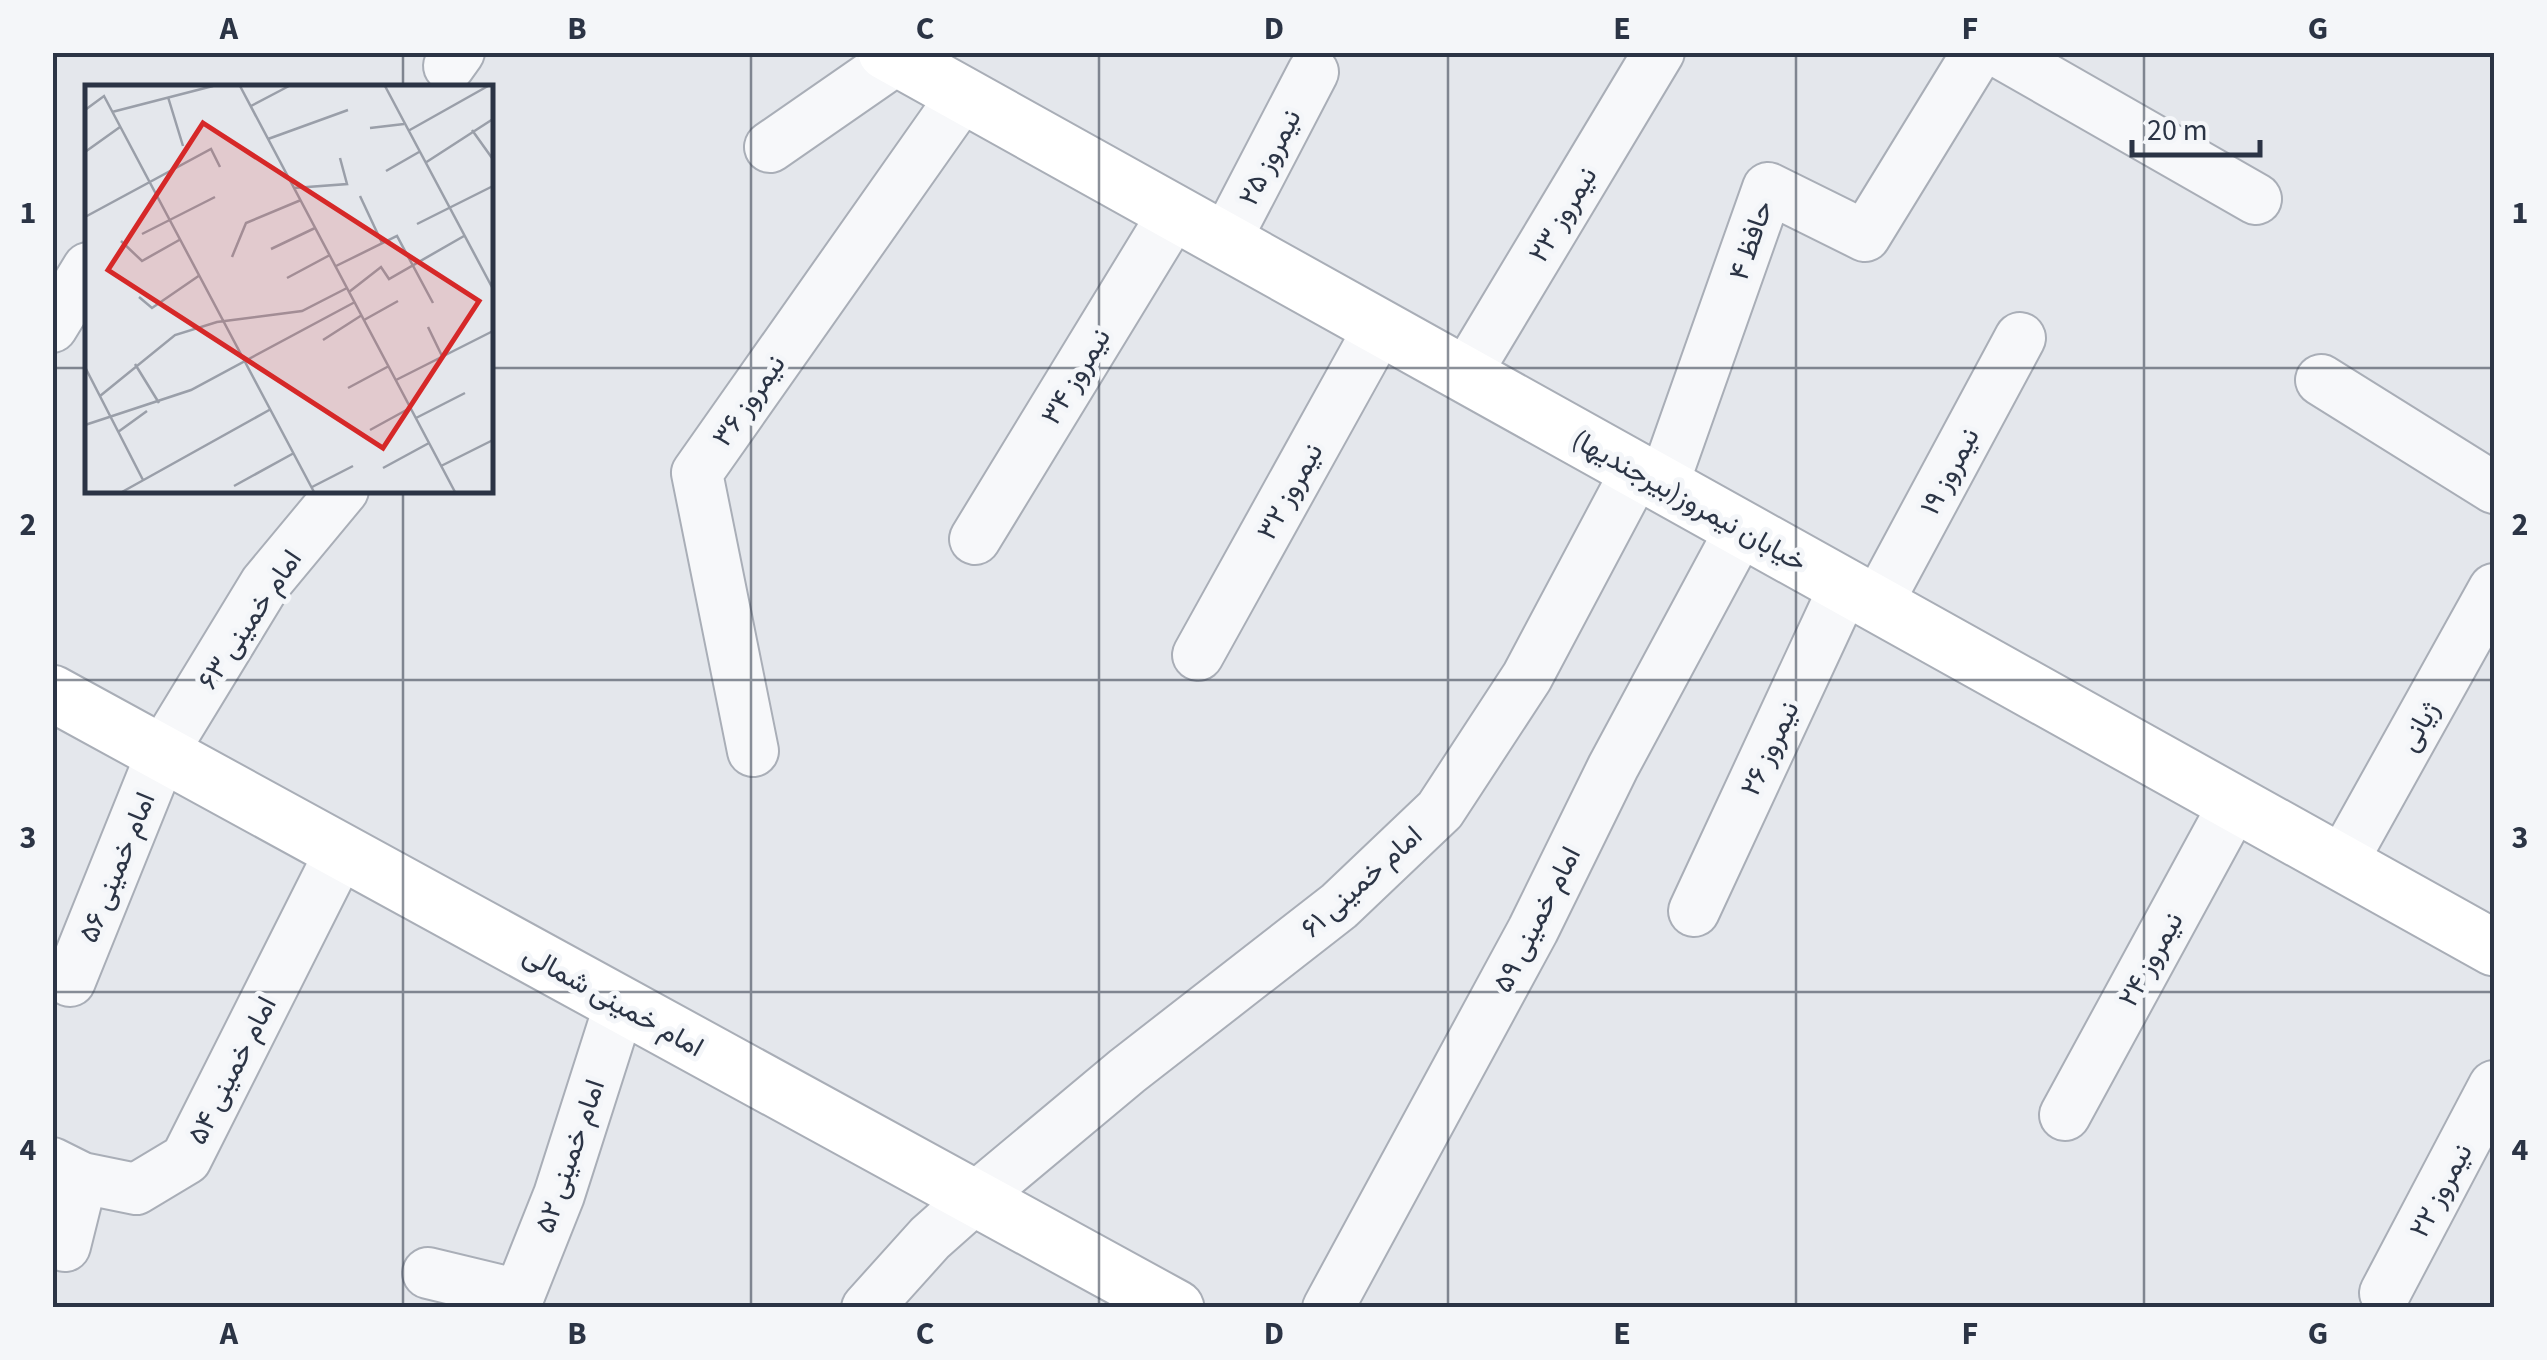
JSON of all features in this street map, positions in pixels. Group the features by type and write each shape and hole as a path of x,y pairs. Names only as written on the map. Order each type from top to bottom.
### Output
{"street":[{"name":"نیمروز ۲۳","path":"1466,375 1659,52"},
{"name":"حافظ ۴","path":"1650,477 1768,188 1865,236 1978,52"},
{"path":"1999,52 2256,200"},
{"name":"خیابان نیمروز(بیرجندیها)","path":"892,56 2494,948"},
{"path":"770,147 892,56"},
{"name":"نیمروز ۲۵","path":"1225,241 1313,72"},
{"name":"نیمروز ۳۶","path":"754,752 696,473 962,95"},
{"name":"نیمروز ۳۴","path":"975,539 1174,212"},
{"path":"52,327 85,273"},
{"name":"نیمروز ۳۲","path":"1198,655 1380,327"},
{"name":"نیمروز ۱۹","path":"1861,595 2020,338"},
{"path":"2321,380 2494,488"},
{"name":"امام خمینی ۶۱","path":"867,1308 930,1238 975,1198 1127,1072 1340,906 1440,810 1650,477"},
{"name":"امام خمینی ۶۳","path":"162,753 265,584 342,492"},
{"name":"امام خمینی ۵۹","path":"1328,1308 1533,930 1612,767 1741,528"},
{"name":"ژیانی","path":"2342,862 2494,590"},
{"name":"نیمروز ۲۶","path":"1694,910 1861,595"},
{"name":"امام خمینی شمالی","path":"52,694 1176,1308"},
{"name":"امام خمینی ۵۶","path":"70,981 162,753"},
{"name":"نیمروز ۲۴","path":"2065,1115 2235,803"},
{"name":"امام خمینی ۵۴","path":"67,1170 136,1188 186,1159 341,851"},
{"name":"امام خمینی ۵۲","path":"516,1301 560,1195 620,1004"},
{"name":"نیمروز ۲۲","path":"2385,1293 2494,1086"},
{"path":"65,1246 67,1170"},
{"path":"428,1272 516,1301"}]}
